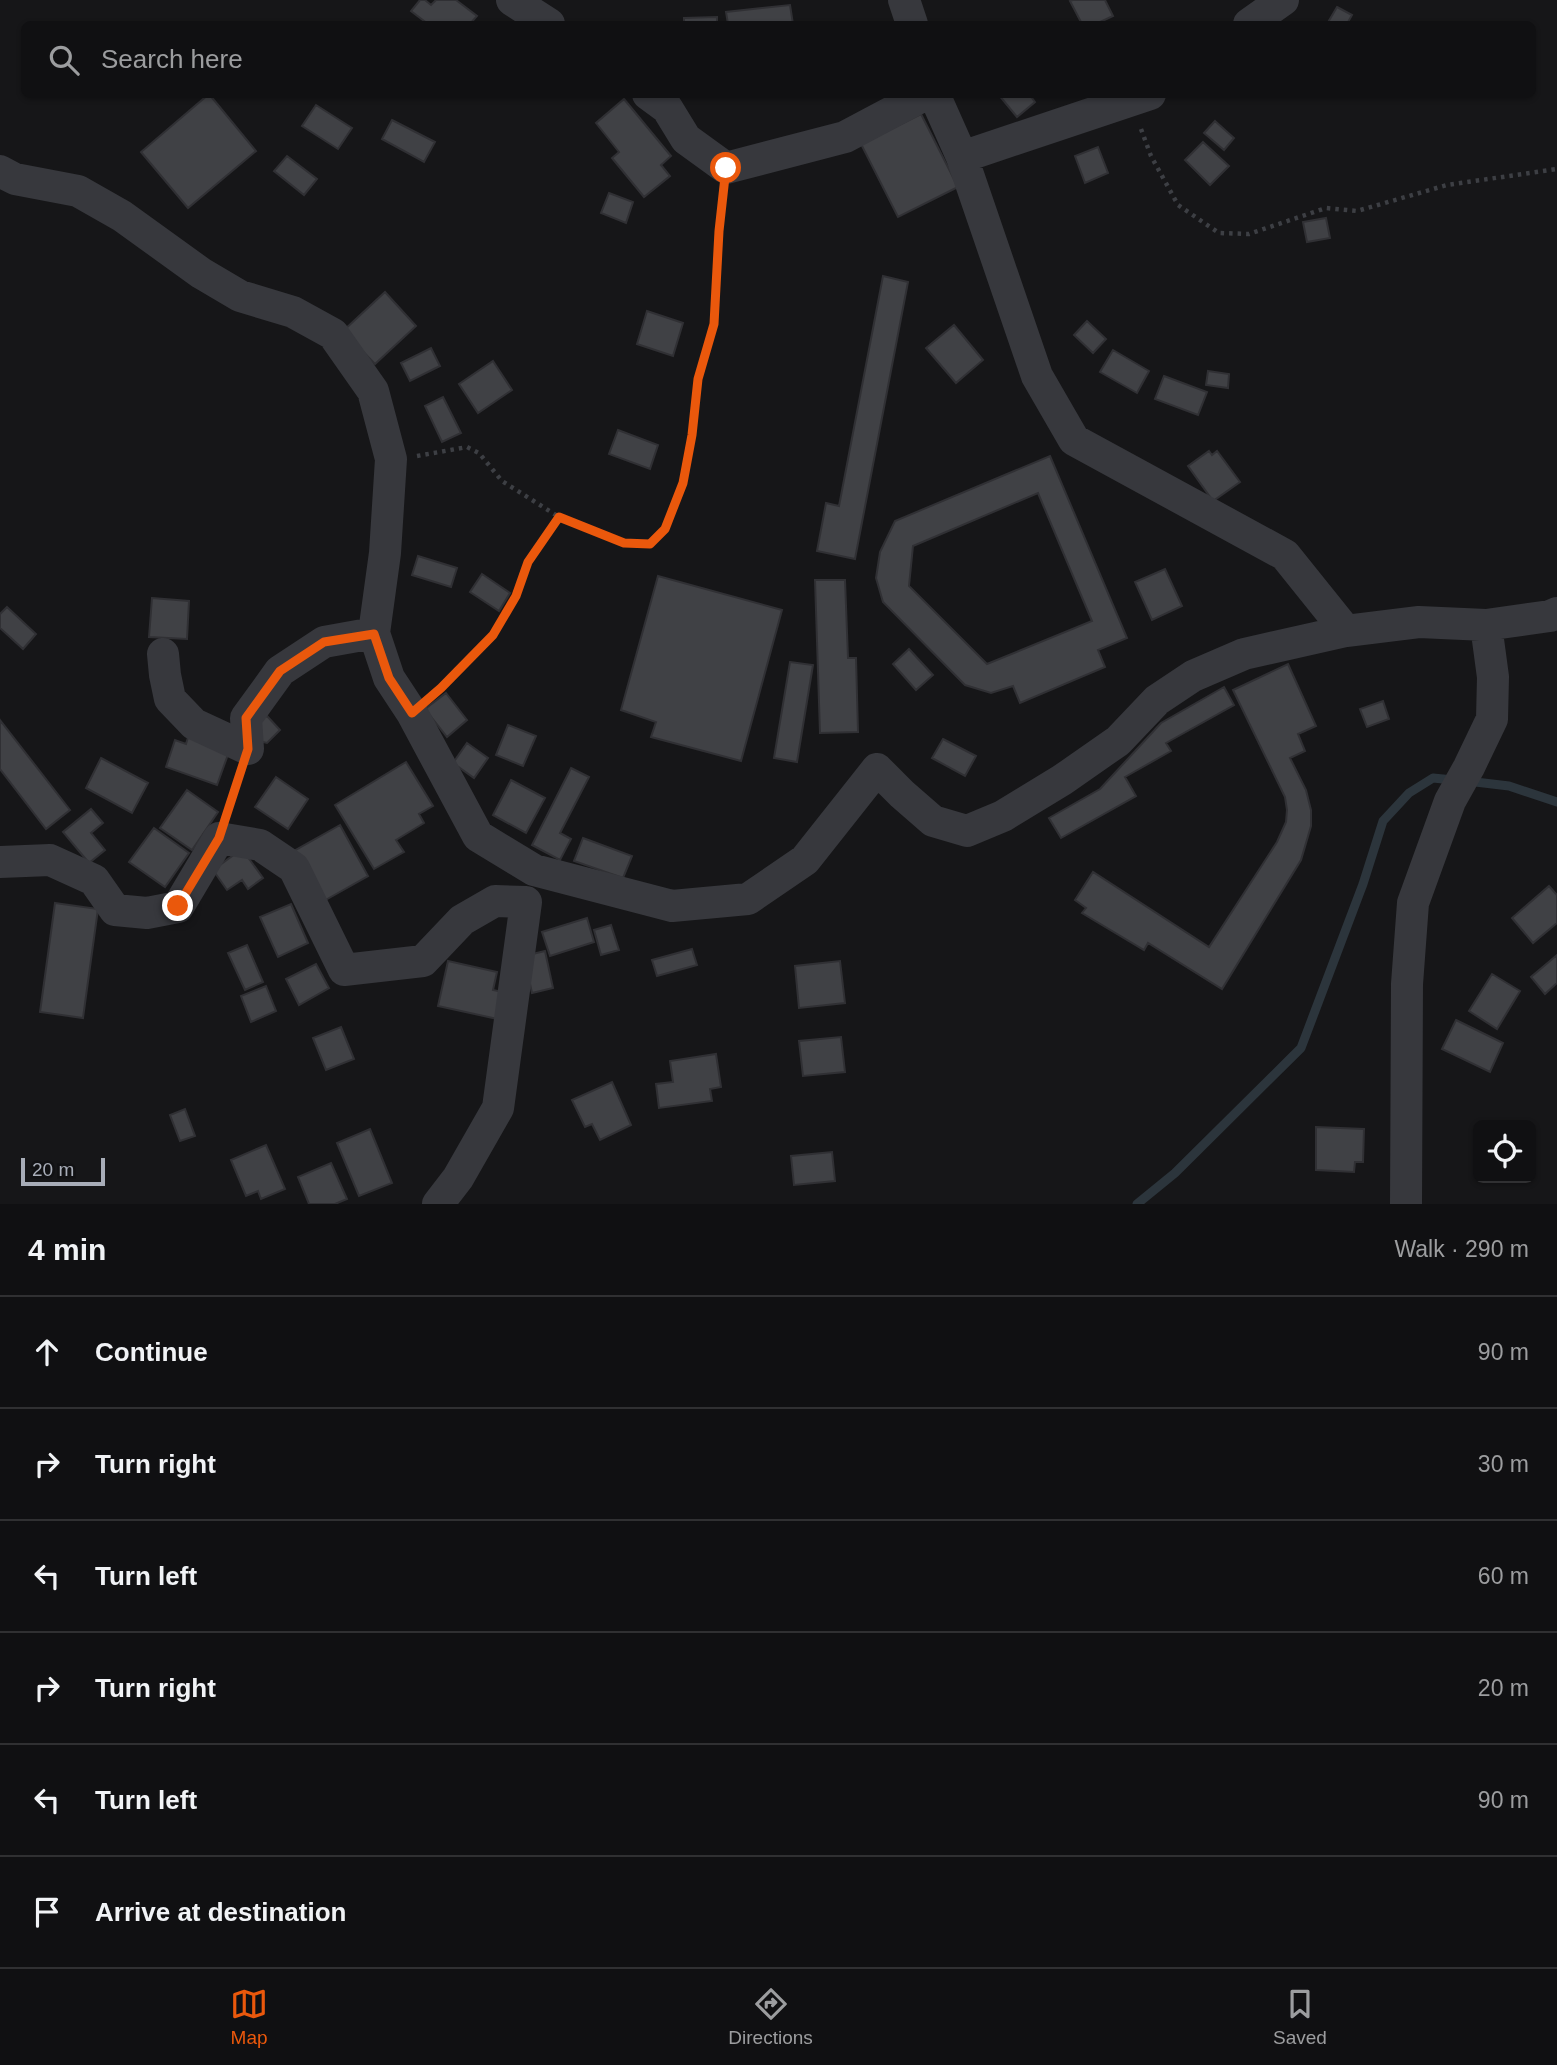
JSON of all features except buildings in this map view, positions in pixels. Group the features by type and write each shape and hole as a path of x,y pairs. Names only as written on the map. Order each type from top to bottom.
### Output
{"street":[{"path":"512,0 544,21"},
{"path":"904,0 911,21"},
{"path":"1253,21 1283,0"},
{"path":"653,98 667,108 686,139 726,168 845,137 918,98"},
{"path":"936,98 962,157 1037,376 1074,440 1285,555 1346,631"},
{"path":"962,157 1140,98"},
{"path":"0,171 15,180 78,191 122,216 201,273 240,296 293,312 333,334 373,391 391,459 386,553 374,634 389,678 412,713 478,836 534,870 672,906 748,899 805,860 877,769 933,821 967,831 1003,816 1062,780 1118,741 1157,700 1193,676 1244,654 1346,631 1419,622 1486,625 1557,613"},
{"path":"1406,1204 1407,984 1413,903 1450,801 1492,719 1493,677 1486,625"},
{"path":"163,654 170,699 194,724 248,749 246,718 280,671 324,642 374,634"},
{"path":"0,862 50,860 94,880 116,910 147,913 178,906 219,838 260,845 294,868 344,970 423,961 462,920 495,901 526,902"},
{"path":"439,1204 460,1191 498,1108 526,902 534,870"}],"path":[{"path":"1140,98 1151,156 1178,205 1219,233 1249,234 1326,208 1357,211 1447,185 1557,169"},
{"path":"391,459 467,447 480,453 502,481 559,517 624,543 650,544 665,529 683,483 698,379 714,324 719,231 726,168"},
{"path":"412,713 441,688 493,635 516,596 528,562 559,517"},
{"path":"219,838 248,749"}],"waterway":[{"path":"1137,1204 1175,1173 1301,1048 1363,884 1383,821 1409,793 1433,778 1453,780"},
{"path":"1467,781 1509,786 1557,802"}],"route":[{"path":"178,906 219,838 248,749 246,718 280,671 324,642 374,634 389,678 412,713 441,688 493,635 516,596 528,562 559,517 624,543 650,544 665,529 683,483 698,379 714,324 719,231 726,168"}]}
